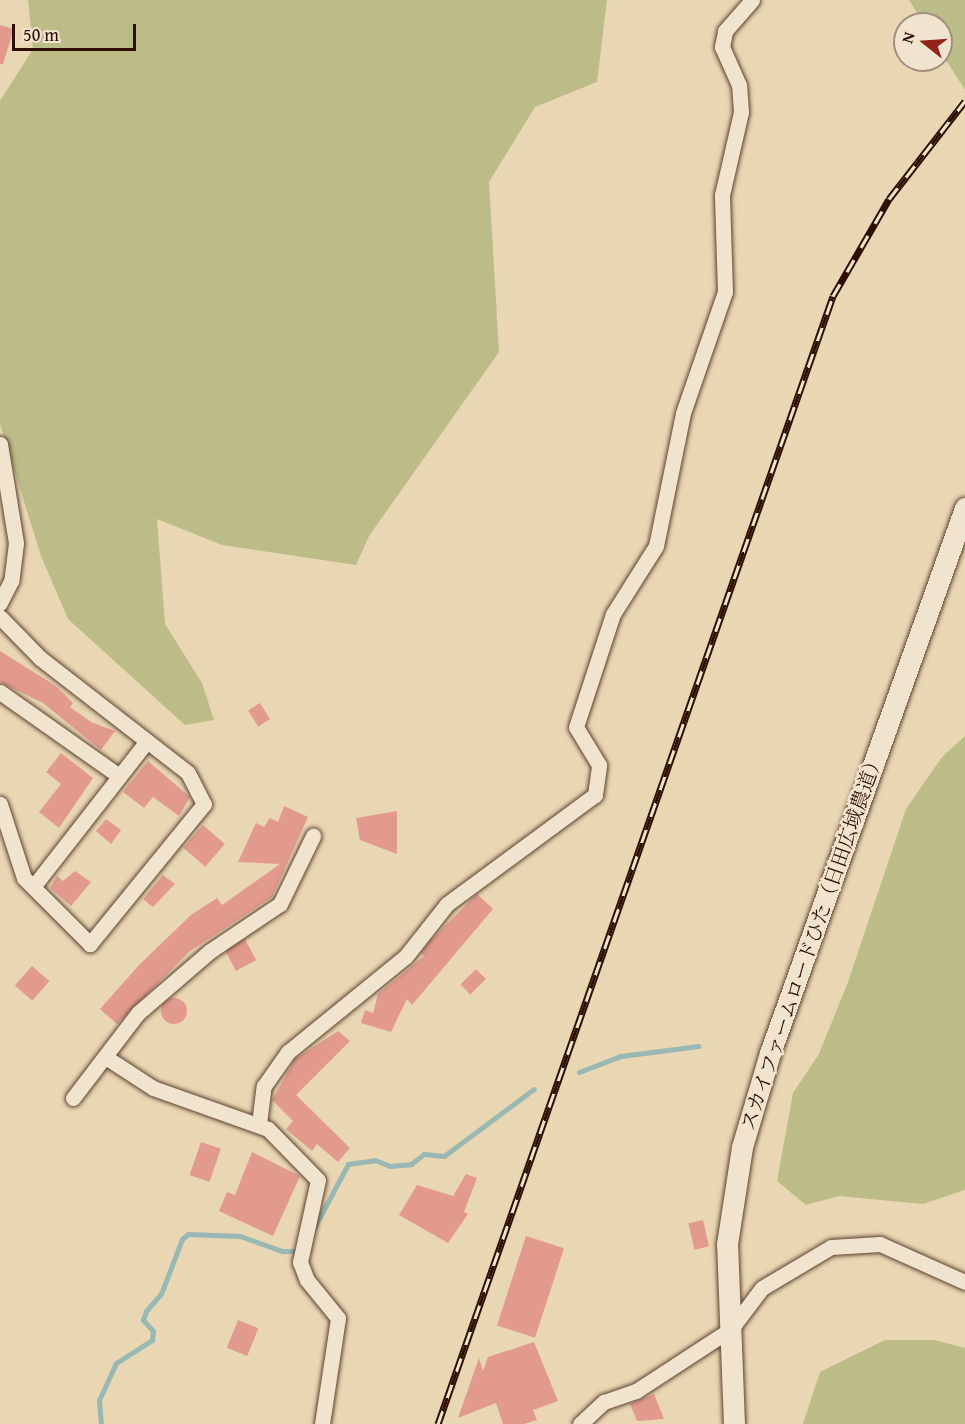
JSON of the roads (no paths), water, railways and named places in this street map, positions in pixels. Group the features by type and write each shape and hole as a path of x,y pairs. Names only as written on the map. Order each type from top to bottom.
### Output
{"street":[{"path":"259,1124 264,1086 288,1052 406,956 447,904 595,795 599,765 576,727 613,614 656,546 683,412 725,292 722,195 741,112 738,86 722,47 725,31 752,0"},
{"path":"0,444 4,499 16,543 11,581 0,603"},
{"name":"スカイファームロードひた（日田広域農道）","path":"734,1424 727,1244 742,1147 770,1053 965,508"},
{"path":"0,617 40,658 188,773 204,804 90,944 24,878 0,804"},
{"path":"0,692 119,776"},
{"path":"33,887 147,741"},
{"path":"73,1098 107,1058 138,1013 210,951 280,904 313,836"},
{"path":"107,1058 153,1088 259,1124 318,1180 301,1244 300,1262 306,1280 338,1318 322,1424"},
{"path":"580,1424 604,1402 636,1391 731,1329 762,1288 814,1255 856,1242 880,1244 965,1282"}],"waterway":[{"path":"579,1072 621,1056 698,1046"},
{"path":"314,1228 348,1164 375,1160 390,1166 411,1164 424,1154 444,1156 534,1089"},
{"path":"101,1424 99,1400 116,1363 152,1340 153,1331 143,1320 146,1311 161,1294 182,1239 188,1234 240,1236 282,1251 300,1251"}],"railway":[{"path":"438,1424 833,296 889,199 965,101"}]}
